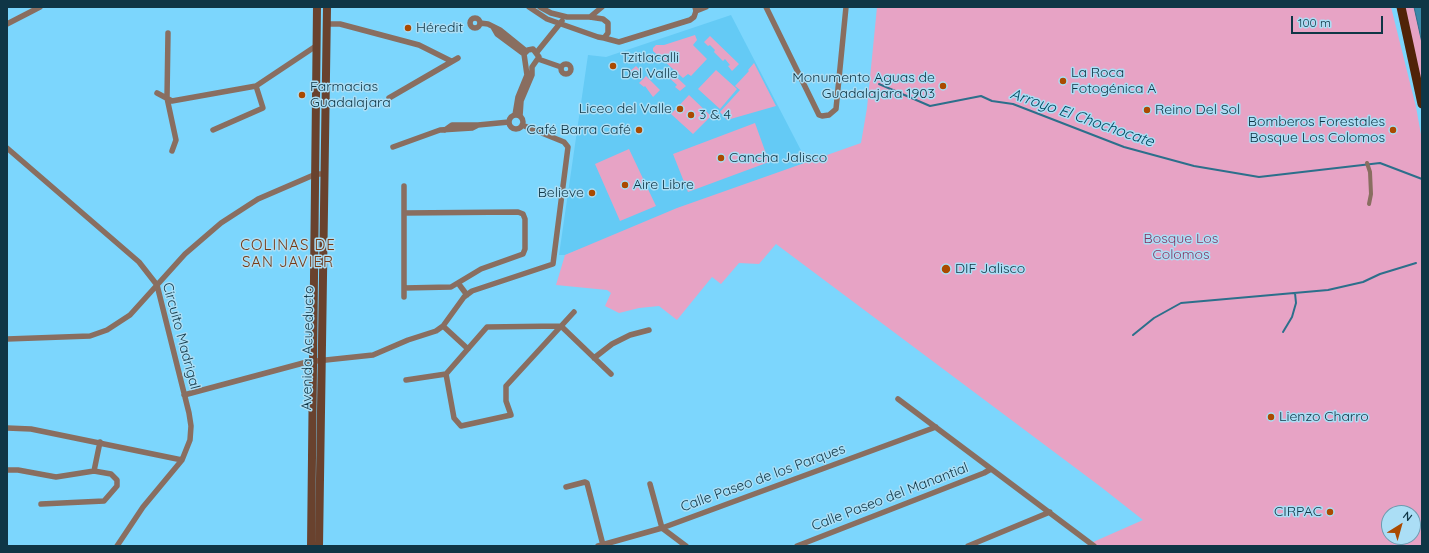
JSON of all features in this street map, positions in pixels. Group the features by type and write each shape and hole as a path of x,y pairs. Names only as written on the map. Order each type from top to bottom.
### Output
{"main road":[{"name":"Avenida Acueducto","path":"317,7 316,46 319,174 317,361 319,546"},
{"name":"Avenida Acueducto","path":"319,174 327,7"},
{"path":"1402,7 1422,104"},
{"path":"316,35 326,36"},
{"name":"Avenida Acueducto","path":"311,546 317,361"}],"street":[{"path":"7,24 40,7"},
{"path":"529,7 547,19 619,42 690,20 694,17 695,9 706,7"},
{"path":"540,7 551,13 563,16 603,19 608,23 608,33 604,38"},
{"path":"590,17 602,7"},
{"path":"766,7 819,115 822,116 829,115 836,109 846,7"},
{"path":"480,23 493,27 497,34 525,52 535,51 559,23 563,16"},
{"path":"326,24 340,24 419,45 451,62"},
{"path":"168,33 167,98 176,140 172,151"},
{"path":"157,93 172,101 256,86 316,46"},
{"path":"535,51 538,59"},
{"path":"184,395 317,361 373,355 408,340 427,334 443,326 467,295 482,286 553,264 568,147 564,142 522,124 517,115 518,97 527,75 525,52"},
{"path":"389,98 458,58"},
{"path":"538,59 561,67"},
{"path":"517,115 532,75 532,67 538,59"},
{"path":"213,130 263,108 256,86"},
{"path":"508,122 511,116 517,115"},
{"path":"508,122 514,129 518,128 522,124"},
{"path":"393,147 445,130 452,125 478,125 508,122"},
{"name":"Circuito Madrigal","path":"7,148 139,262 157,285 191,426 190,440 182,460 143,507 117,546"},
{"path":"1367,163 1371,194 1369,204"},
{"path":"7,339 90,336 107,330 130,315 185,254 227,218 258,199 319,174"},
{"path":"404,186 404,297"},
{"path":"404,213 518,212 523,214 526,219 525,249 523,254 480,269 451,287 404,288"},
{"path":"458,283 467,295"},
{"path":"446,374 454,418 461,426 511,415 506,401 506,386 574,312"},
{"path":"443,326 468,348"},
{"path":"406,380 446,374 487,327 561,326 611,374"},
{"path":"594,358 612,344 630,335 649,330"},
{"path":"898,399 1094,546"},
{"name":"Calle Paseo de los Parques","path":"600,545 662,528 936,427"},
{"path":"7,428 31,429 182,460"},
{"path":"94,471 100,442"},
{"name":"Calle Paseo del Manantial","path":"797,546 991,469"},
{"path":"7,470 18,470 56,477 94,471 111,474 117,480 117,486 104,501 41,504"},
{"path":"566,487 585,482 587,483 600,545"},
{"path":"650,484 662,528 686,546"},
{"path":"968,546 1050,512"}],"shaded area":[{"path":"1414,7 1422,7 1422,43"},
{"name":"Liceo del Valle","path":"731,15 807,162 565,255 559,255 588,55 606,57"}],"green space":[{"name":"Bosque Los Colomos","path":"877,7 1391,7 1416,107 1422,140 1422,546 1084,546 1143,520 776,244 759,264 739,263 721,284 712,277 677,320 659,306 639,308 619,313 605,306 611,293 607,290 556,285 565,255 677,208 861,143 867,108"},
{"path":"1403,7 1422,7 1422,92"},
{"path":"695,35 697,40 693,45 707,59 691,76 688,74 683,78 653,51 653,48 656,45 664,45"},
{"path":"710,36 739,64 732,71 728,66 730,65 725,59 723,61 714,52 715,50 710,45 708,46 704,42"},
{"path":"754,63 776,106 727,120 720,112 740,90 735,86 749,71 748,70"},
{"path":"636,66 642,72 635,79 629,72"},
{"path":"716,70 737,89 720,109 698,89"},
{"path":"670,71 686,86 680,91 675,87 677,85 666,75"},
{"path":"646,76 660,90 653,97 645,86 644,87 639,83"},
{"name":"3 & 4","path":"689,95 711,116 693,134 671,114"},
{"name":"Cancha Jalisco","path":"755,123 769,162 688,192 673,154"},
{"name":"Aire Libre","path":"629,149 656,206 620,221 595,164"}],"waterway":[{"name":"Arroyo El Chochocate","path":"879,84 930,106 981,96 992,101 1013,104 1124,147 1194,166 1259,177 1380,163 1422,179"},
{"path":"1133,335 1154,318 1181,303 1328,290 1363,282 1380,274 1416,263"},
{"path":"1283,332 1292,317 1296,303 1295,293"}],"place":[{"name":"Héredit","path":"408,28"},
{"name":"Tzitlacalli Del Valle","path":"613,66"},
{"name":"La Roca Fotogénica A","path":"1063,81"},
{"name":"Monumento Aguas de Guadalajara 1903","path":"943,86"},
{"name":"Farmacias Guadalajara","path":"302,95"},
{"name":"Liceo del Valle","path":"680,109"},
{"name":"Reino Del Sol","path":"1147,110"},
{"name":"3 & 4","path":"691,115"},
{"name":"Café Barra Café","path":"639,130"},
{"name":"Bomberos Forestales Bosque Los Colomos","path":"1393,130"},
{"name":"Cancha Jalisco","path":"721,158"},
{"name":"Aire Libre","path":"625,185"},
{"name":"Believe","path":"592,193"},
{"name":"DIF Jalisco","path":"946,269"},
{"name":"Lienzo Charro","path":"1271,417"},
{"name":"CIRPAC","path":"1330,512"}],"district":[{"name":"COLINAS DE SAN JAVIER","path":"288,254"}]}
